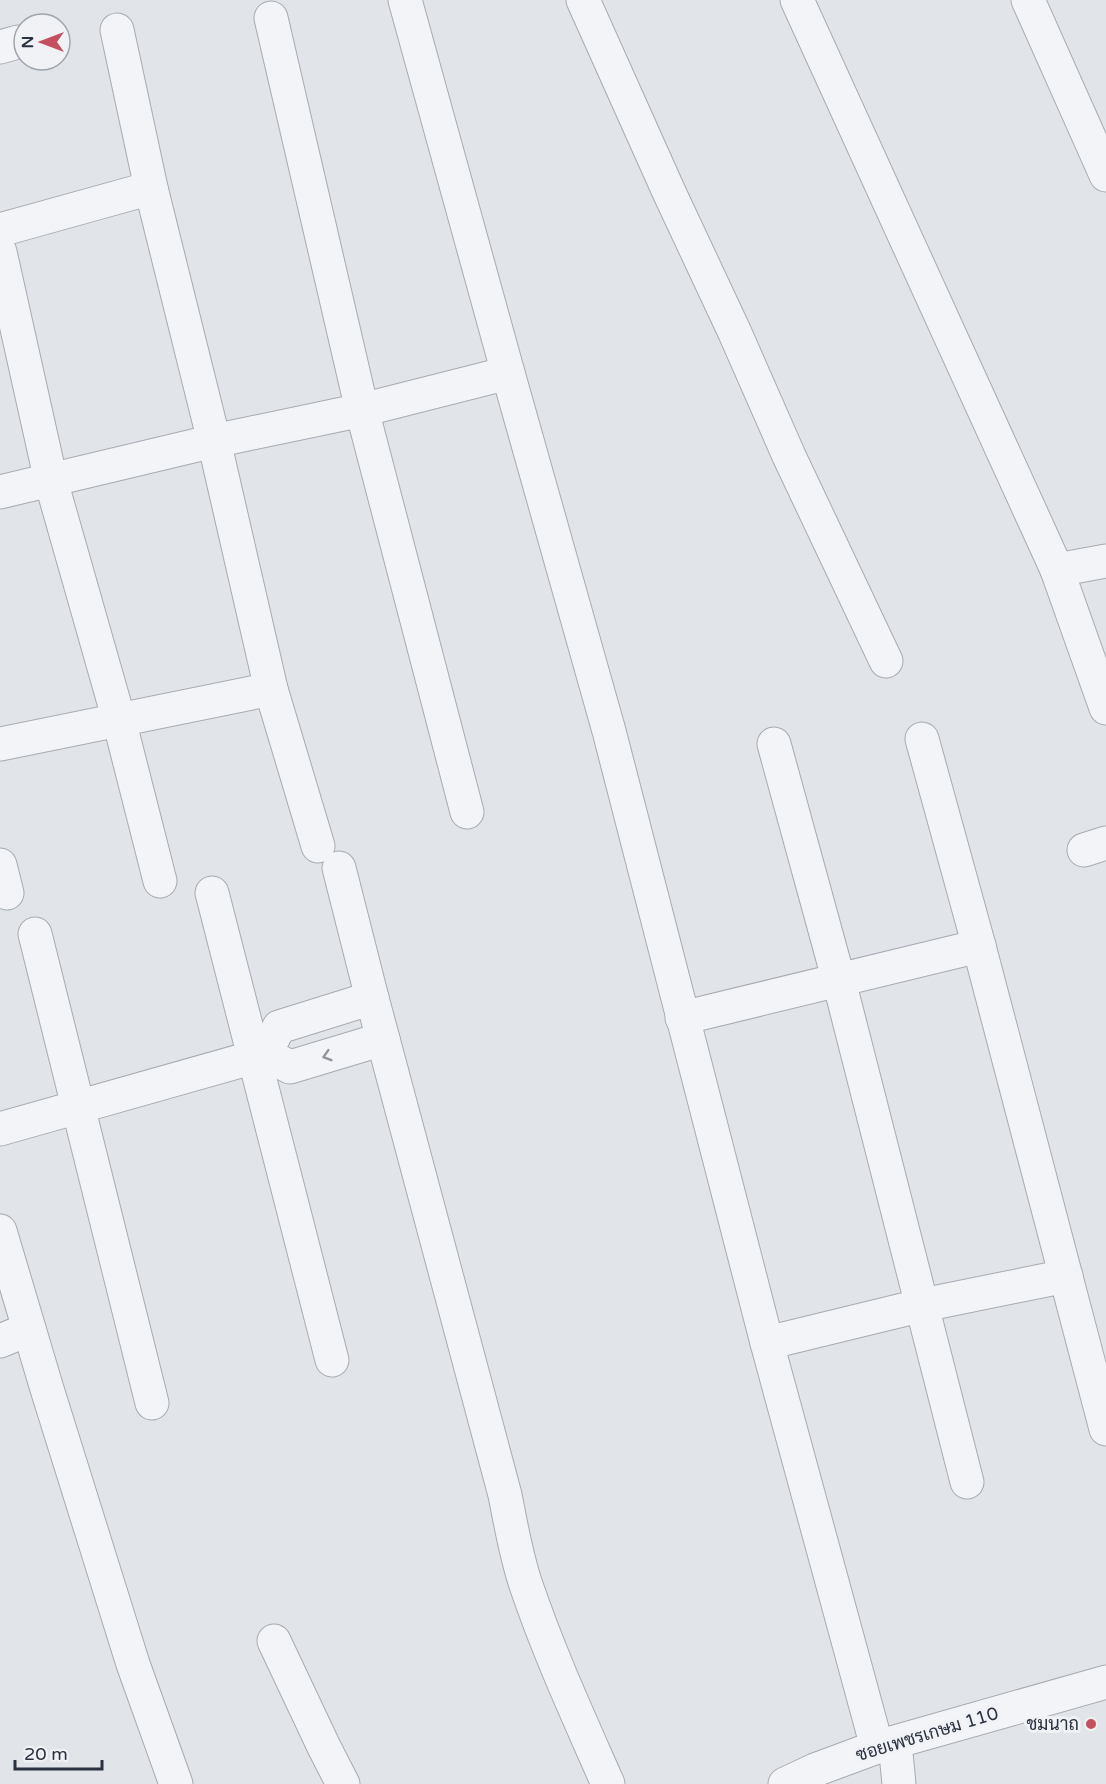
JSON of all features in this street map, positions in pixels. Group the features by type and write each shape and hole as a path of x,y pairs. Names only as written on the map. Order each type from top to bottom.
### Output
{"street":[{"path":"405,0 609,731 766,1342 899,1784"},
{"path":"583,0 789,456 886,661"},
{"path":"797,0 1057,570 1106,708"},
{"path":"1028,0 1106,175"},
{"path":"271,18 362,410 467,813"},
{"path":"117,30 151,188 214,441 272,689 372,998 505,1495 517,1554 526,1584 567,1693 608,1784"},
{"path":"0,230 151,188"},
{"path":"0,252 51,481 119,720 160,880"},
{"path":"0,492 214,441 362,410 508,373"},
{"path":"1057,570 1106,561"},
{"path":"0,744 272,689"},
{"path":"922,739 1106,1429"},
{"path":"774,744 839,981 967,1482"},
{"path":"212,893 259,1056 332,1360"},
{"path":"35,934 152,1403"},
{"path":"682,1018 979,946"},
{"path":"259,1056 279,1027 372,998"},
{"path":"0,1129 259,1056 290,1067 383,1039"},
{"path":"0,1231 15,1335 176,1784"},
{"path":"766,1342 923,1305 1066,1276"},
{"path":"274,1641 343,1784"},
{"name":"ซอยเพชรเกษม 110","path":"785,1784 815,1770 886,1745 1106,1682"}],"place":[{"name":"ชมนาถ","path":"1091,1724"}]}
